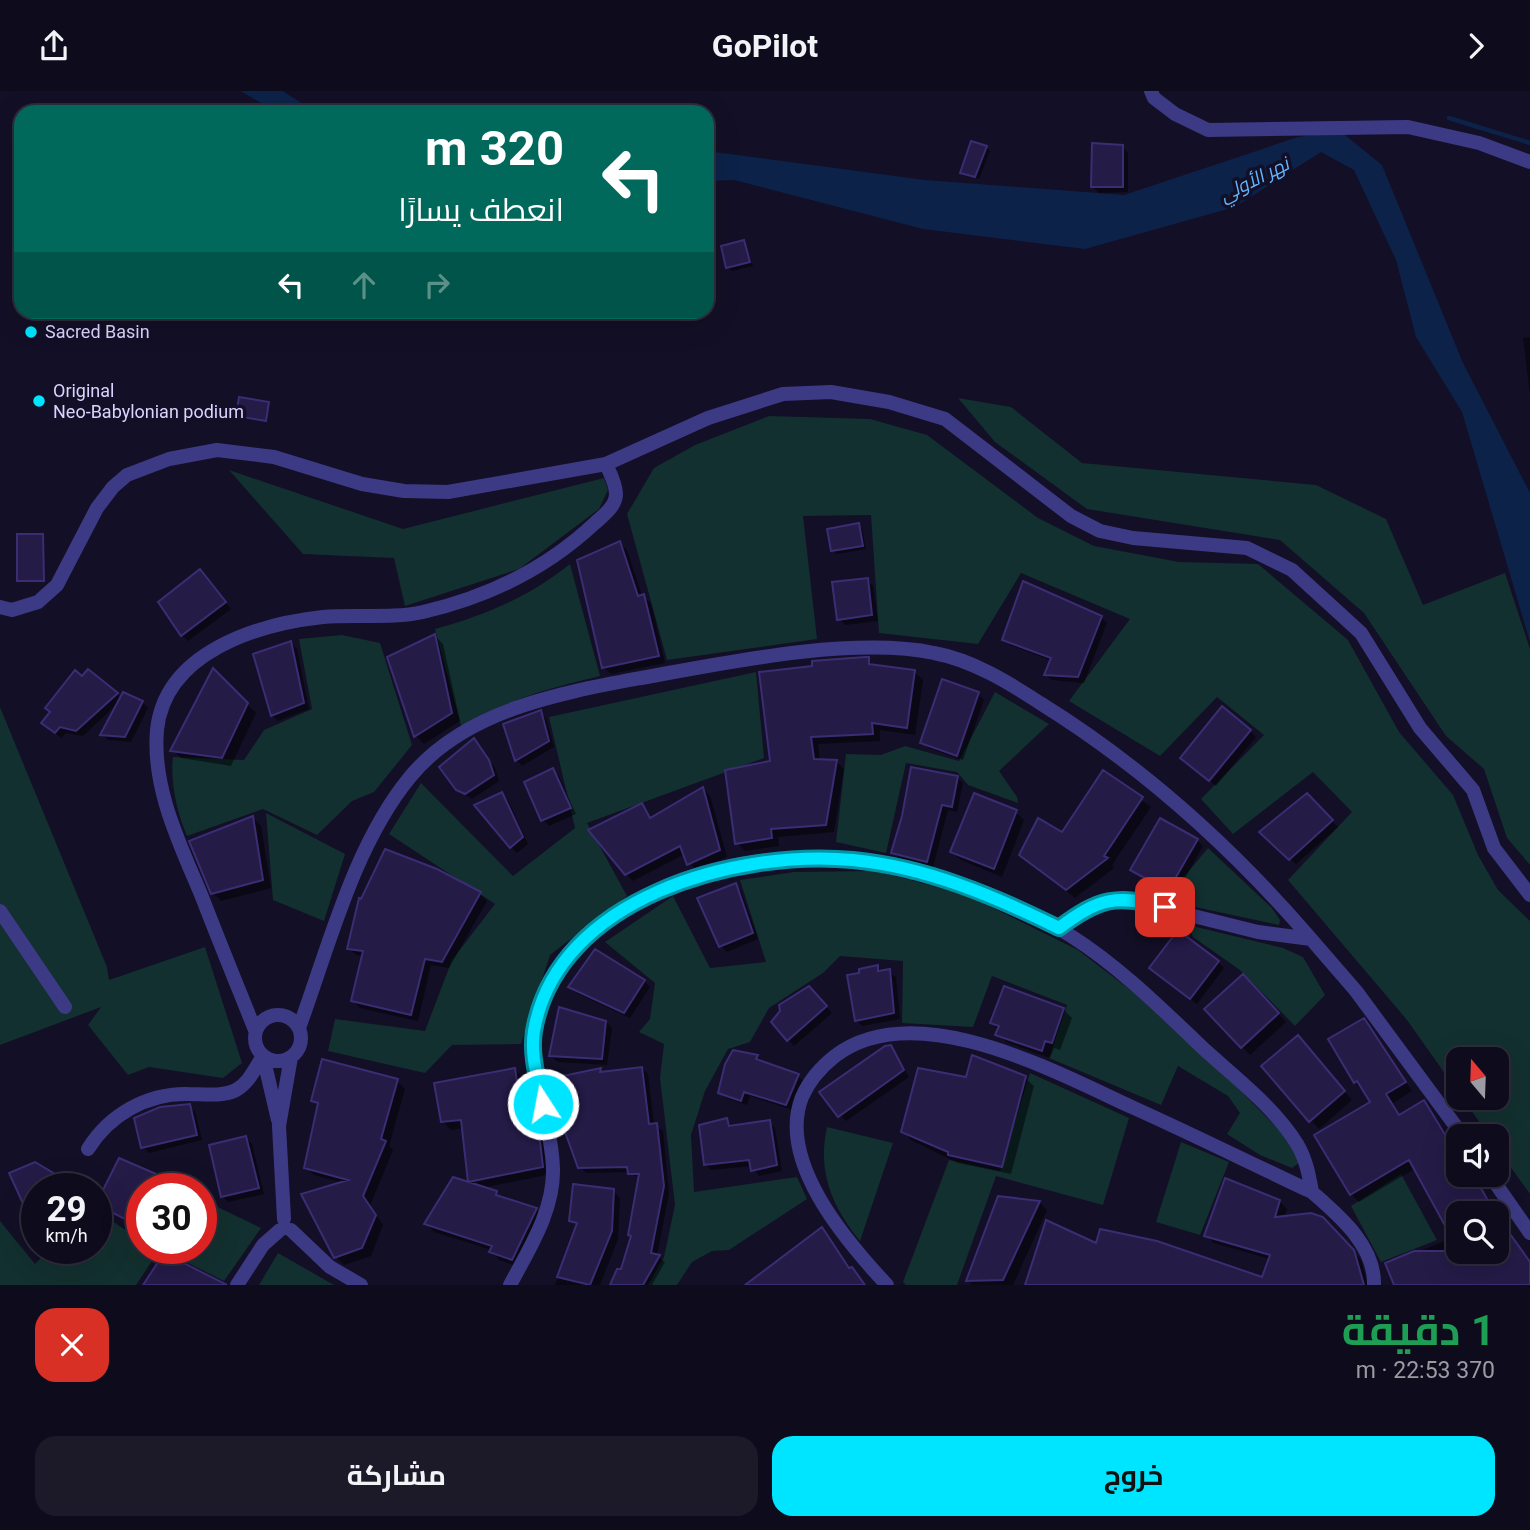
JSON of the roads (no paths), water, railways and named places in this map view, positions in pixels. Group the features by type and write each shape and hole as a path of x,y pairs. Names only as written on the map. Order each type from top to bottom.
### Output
{"street":[{"path":"1151,91 1160,103 1201,129 1408,127 1468,140 1530,162"},
{"path":"0,607 12,610 38,602 57,585 97,508 113,487 127,475 169,459 217,450 274,457 362,484 414,492 448,492 606,464 745,404 783,394 831,392 910,406 945,419 1071,516 1100,531 1133,538 1231,545 1264,553 1292,570 1361,633 1420,728 1473,790 1494,848 1530,895"},
{"path":"361,1285 330,1267 285,1227 279,1126 262,1056 255,1044 255,1030 164,804 157,730 164,702 189,667 225,642 321,617 421,613 459,602 524,576 576,541 612,506 616,495 606,464"},
{"path":"279,1126 292,1057 300,1044 299,1028 361,859 382,819 411,776 447,743 507,711 568,693 694,668 864,648 911,649 956,658 1006,682 1063,717 1156,785 1259,880 1311,939 1419,1072 1454,1124"},
{"path":"510,1285 535,1238 550,1200 552,1165 533,1057 539,1010 550,986 589,936 610,919 659,891 710,871 774,861 831,858 878,863 943,879 985,893 1059,928 1139,990 1257,1098 1296,1142 1306,1163 1312,1192"},
{"path":"1059,928 1096,903 1125,899 1258,932 1311,939"},
{"path":"0,911 65,1007"},
{"path":"255,1030 265,1018 280,1015 295,1022 299,1028"},
{"path":"887,1285 859,1252 812,1185 798,1155 795,1124 805,1090 816,1074 845,1049 880,1035 919,1034 945,1038 1031,1062 1312,1192 1340,1217 1363,1246 1370,1259 1374,1285"},
{"path":"262,1056 276,1062 292,1057"},
{"path":"88,1149 101,1128 140,1103 178,1094 234,1091 247,1082 262,1056"},
{"path":"1498,1187 1530,1233"},
{"path":"237,1285 263,1245 285,1227"}],"water":[{"path":"240,91 283,91 304,105 265,105"},
{"name":"نهر الأولي","path":"1340,131 1382,165 1463,363 1530,493 1530,642 1462,412 1416,337 1396,260 1354,170 1321,152 1235,207 1085,249 923,229 734,180 714,181 714,152 925,180 1124,195 1298,137"}],"waterway":[{"path":"1449,118 1530,143"}],"place":[{"name":"Sacred Basin","path":"31,332"},
{"name":"Original Neo-Babylonian podium","path":"39,401"}]}
